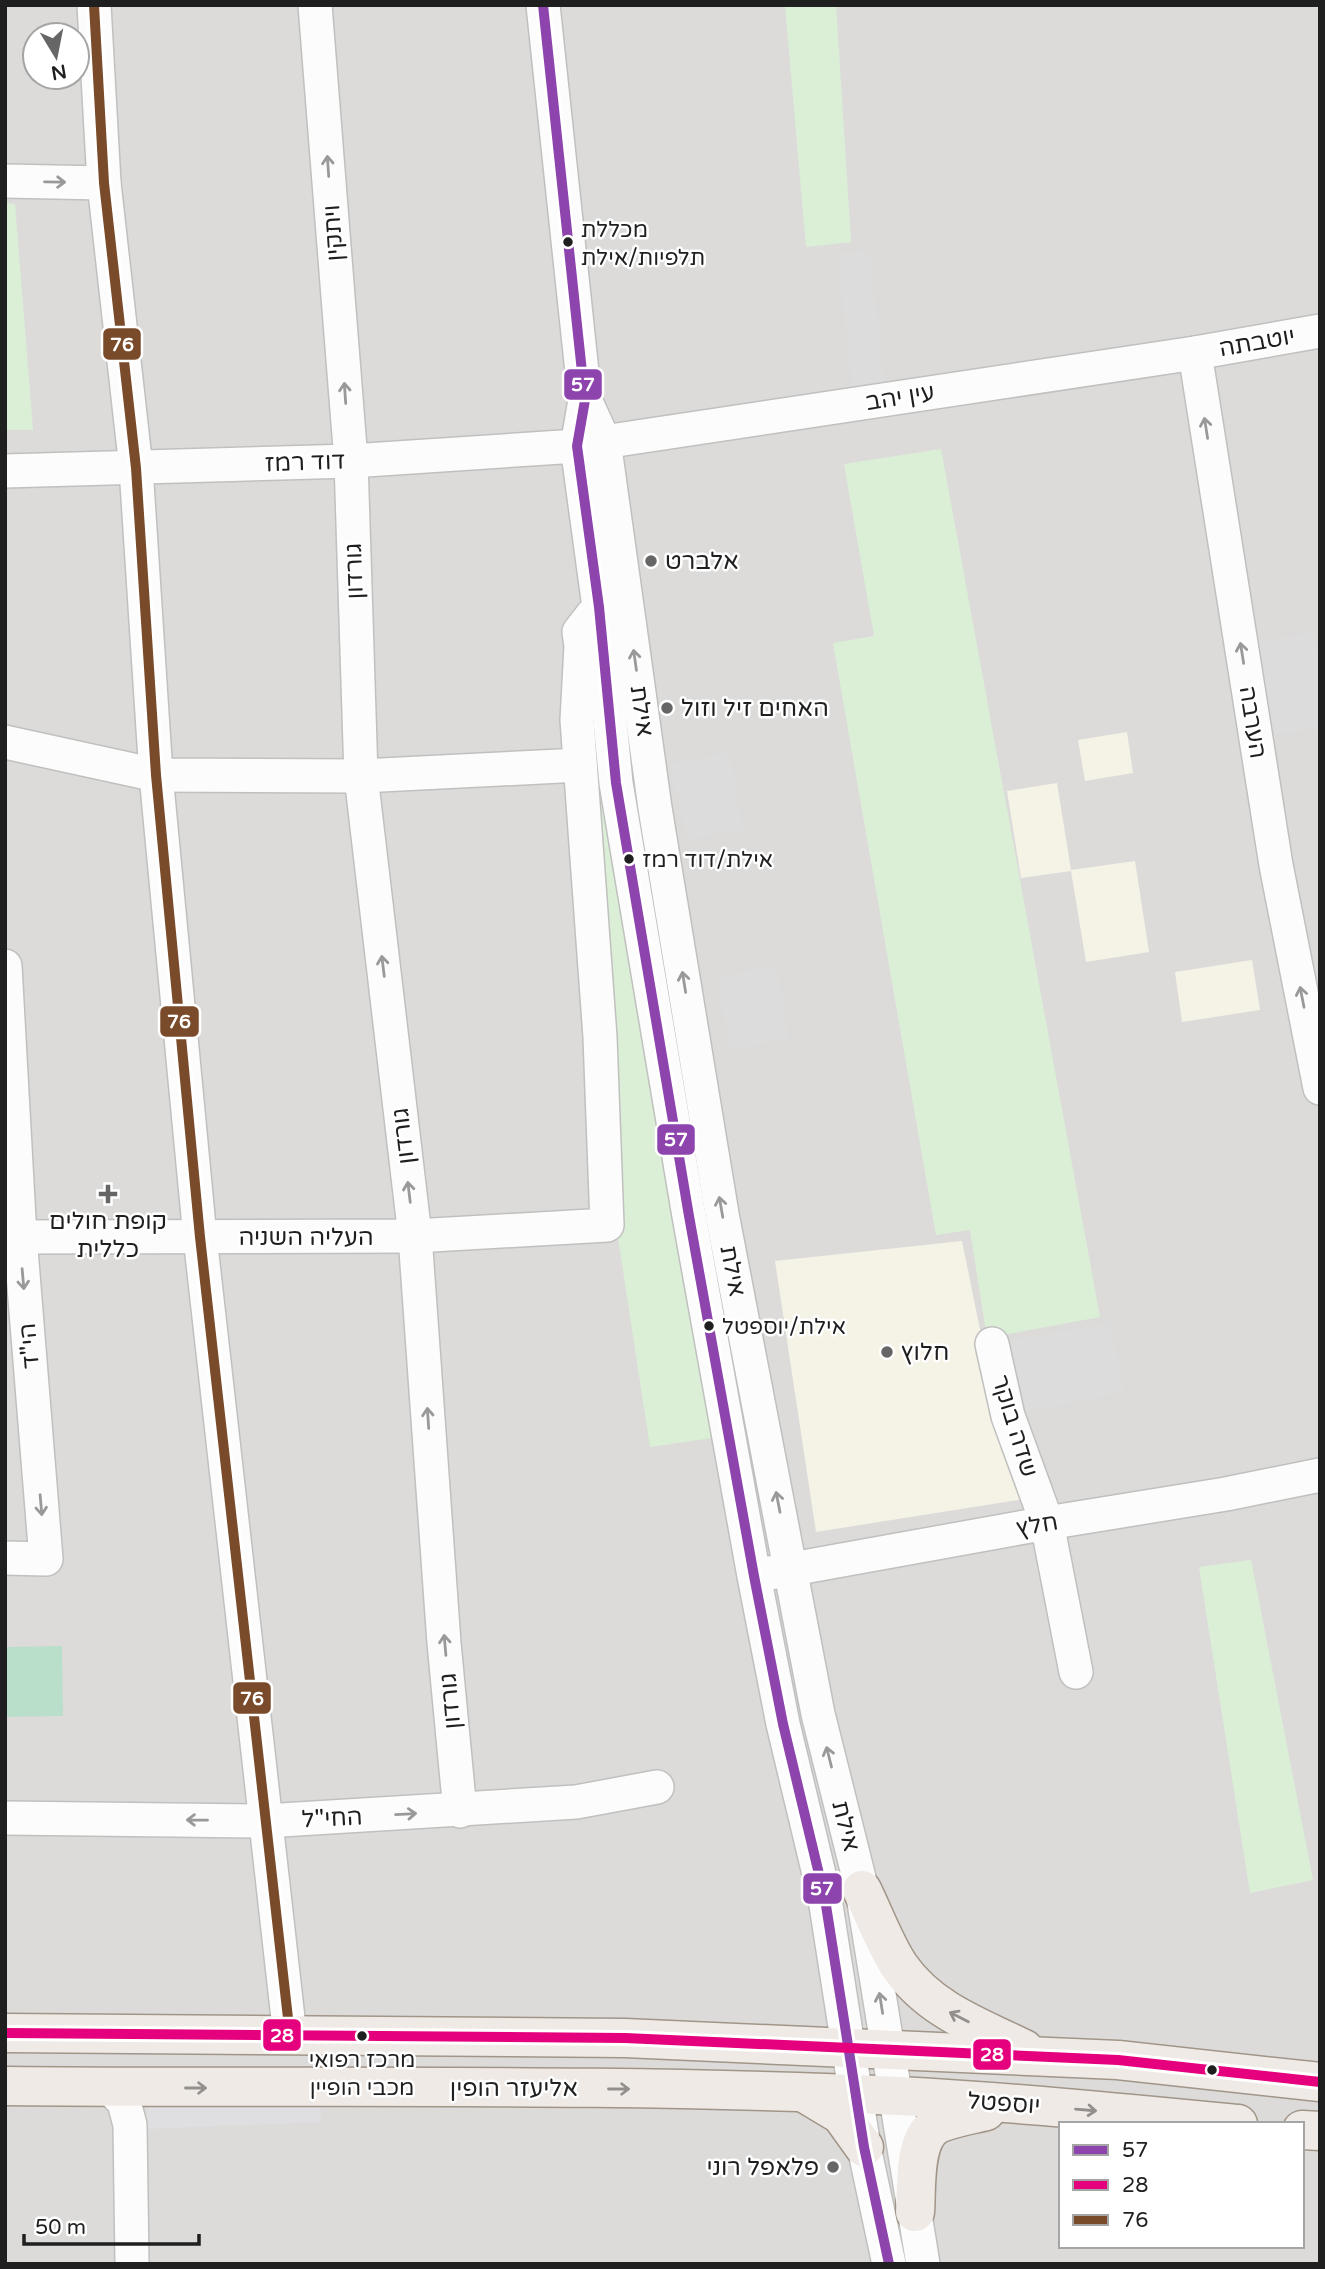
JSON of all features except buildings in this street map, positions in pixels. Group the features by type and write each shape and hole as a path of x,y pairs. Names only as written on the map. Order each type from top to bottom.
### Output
{"main road":[{"path":"862,1890 900,1967 927,1998 951,2014 1042,2057"},
{"name":"אליעזר הופין","path":"5,2034 625,2038 888,2050"},
{"name":"יוספטל","path":"888,2050 1118,2060 1320,2082"},
{"name":"אליעזר הופין","path":"5,2086 639,2089 896,2096"},
{"path":"806,2094 841,2115 864,2147"},
{"name":"יוספטל","path":"896,2096 1012,2103 1216,2122"},
{"path":"915,2212 918,2155 923,2139 936,2125 1012,2103"}],"street":[{"path":"94,5 104,183 136,468 156,775 200,1237 290,2036"},
{"name":"ויתקין","path":"315,5 351,461"},
{"name":"אילת","path":"542,5 591,443 718,1187 818,1714 862,1890 923,2264"},
{"path":"5,181 104,183"},
{"name":"יוטבתה","path":"1195,353 1320,331"},
{"name":"עין יהב","path":"591,443 1195,353"},
{"name":"הערבה","path":"1195,353 1276,865 1320,1088"},
{"name":"דוד רמז","path":"5,471 351,461 591,443"},
{"name":"אילת","path":"591,443 599,607 616,783 754,1576 783,1724 825,1899 864,2147 889,2264"},
{"name":"גורדון","path":"351,461 361,776 415,1236 443,1630 460,1811"},
{"path":"5,742 156,775 361,776 580,765 576,720 581,646 579,632 599,607"},
{"name":"העליה השניה","path":"13,1237 415,1236 607,1225 600,1037 580,765"},
{"name":"הי\"ד","path":"5,966 13,1237 46,1559 5,1558"},
{"name":"שדה בוקר","path":"992,1344 1008,1416 1047,1523 1076,1672"},
{"name":"חלץ","path":"754,1576 1226,1494 1320,1475"},
{"name":"החי\"ל","path":"5,1818 265,1821 576,1802 657,1787"},
{"path":"109,2087 124,2102 130,2125"},
{"path":"131,2264 130,2125 132,2112 150,2087"}],"shaded area":[{"path":"5,5 1320,5 1320,2264 5,2264"},
{"path":"869,251 885,389 854,394 837,254"},
{"path":"1313,633 1320,679 1320,728 1265,736 1251,643"},
{"path":"1127,732 1133,773 1085,781 1078,740"},
{"path":"729,753 743,829 687,840 671,765"},
{"path":"1057,783 1071,870 1135,861 1149,952 1086,962 1071,871 1021,878 1007,791"},
{"path":"1252,960 1260,1010 1182,1022 1175,972"},
{"path":"776,966 789,1039 730,1049 717,977"},
{"name":"חלוץ","path":"962,1241 1003,1443 1024,1499 816,1532 775,1261"},
{"path":"1110,1323 1124,1392 1008,1416 992,1344"},
{"path":"319,2088 321,2122 144,2129 149,2101"}],"green space":[{"path":"785,5 836,5 851,242 806,247"},
{"path":"5,203 15,204 33,430 5,430"},
{"path":"941,449 1100,1317 987,1338 970,1230 936,1235 833,643 874,636 844,464"},
{"path":"598,634 719,1437 650,1447 610,1185 582,720"},
{"path":"1251,1560 1313,1880 1250,1893 1199,1567"},
{"path":"62,1646 63,1716 5,1717 5,1647"}],"transit line":[{"name":"76","path":"94,5 104,183 136,468 156,775 200,1237 290,2036"},
{"name":"57","path":"543,5 585,400 577,446 599,607 616,783 689,1216 754,1576 783,1724 825,1899 864,2147 889,2264"},
{"name":"28","path":"5,2033 625,2038 1118,2060 1320,2082"}],"place":[{"name":"מכללת תלפיות/אילת","path":"568,242"},
{"name":"אלברט","path":"651,561"},
{"name":"האחים זיל וזול","path":"667,708"},
{"name":"אילת/דוד רמז","path":"629,859"},
{"name":"קופת חולים כללית","path":"108,1194"},
{"name":"אילת/יוספטל","path":"709,1326"},
{"name":"חלוץ","path":"887,1352"},
{"name":"מרכז רפואי מכבי הופיין","path":"362,2036"},
{"name":"פלאפל רוני","path":"833,2167"}]}
